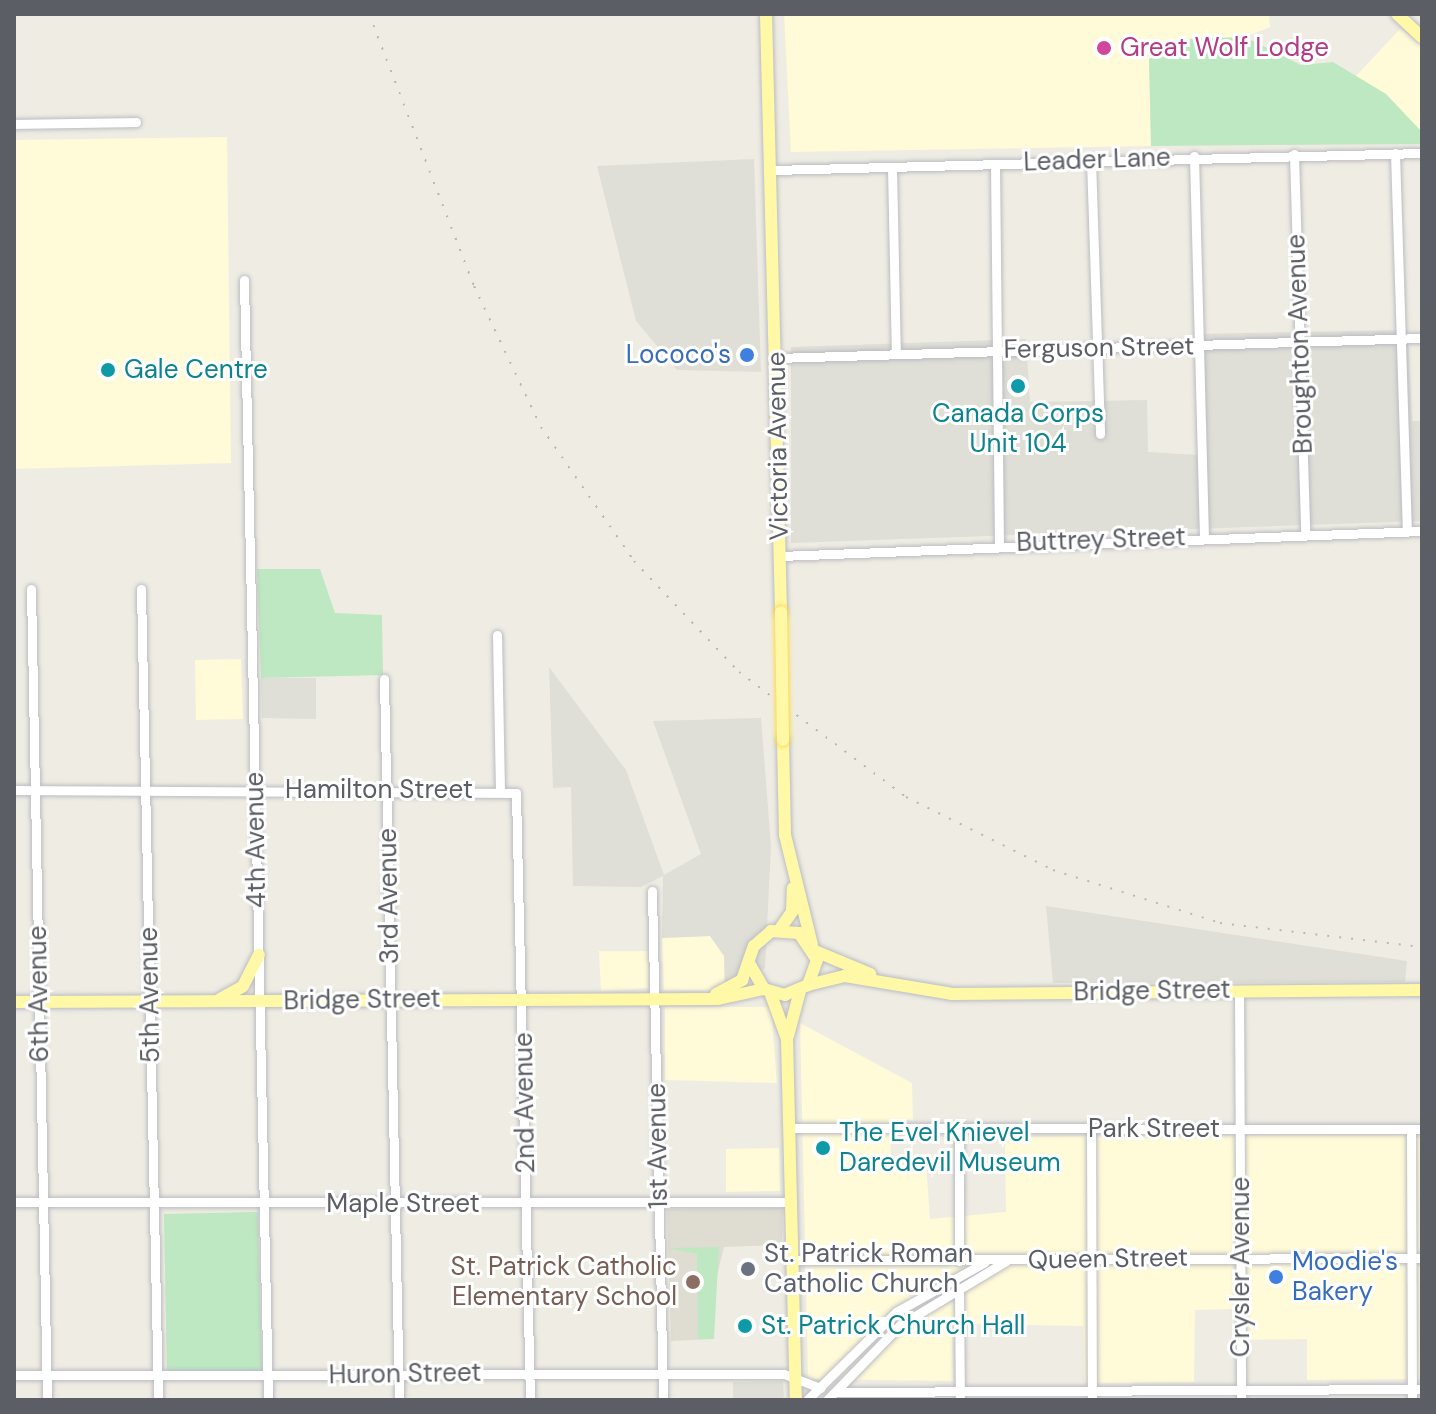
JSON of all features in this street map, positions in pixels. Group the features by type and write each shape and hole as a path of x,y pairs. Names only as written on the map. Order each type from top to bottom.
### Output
{"main road":[{"name":"Victoria Avenue","path":"766,14 773,170 785,835 814,948"},
{"path":"1397,14 1422,37"},
{"name":"Victoria Avenue","path":"780,929 792,912 794,877"},
{"path":"710,997 736,986 750,965 754,946 780,929 814,948 787,1039"},
{"name":"Bridge Street","path":"814,948 883,982"},
{"path":"213,1001 243,986 259,955"},
{"path":"750,965 767,991 787,1039 796,1400"},
{"name":"Bridge Street","path":"804,988 845,976 952,994 1422,990"},
{"path":"767,991 804,988"},
{"name":"Bridge Street","path":"14,1002 655,998 710,997 767,991"}],"street":[{"path":"14,124 136,122"},
{"path":"1395,153 1407,531"},
{"name":"Leader Lane","path":"773,170 1194,156 1422,153"},
{"name":"Broughton Avenue","path":"1294,154 1305,535"},
{"path":"1194,156 1204,537"},
{"path":"1091,160 1100,434"},
{"path":"995,164 999,543"},
{"path":"892,168 896,354"},
{"name":"4th Avenue","path":"244,280 268,1400"},
{"name":"Ferguson Street","path":"776,358 1422,338"},
{"name":"Buttrey Street","path":"780,556 999,543 1422,531"},
{"name":"6th Avenue","path":"31,589 47,1400"},
{"name":"5th Avenue","path":"141,589 158,1400"},
{"path":"497,635 500,789"},
{"name":"3rd Avenue","path":"384,679 399,1400"},
{"name":"Hamilton Street","path":"14,790 500,789 514,791 520,806"},
{"name":"2nd Avenue","path":"520,806 530,1400"},
{"name":"1st Avenue","path":"652,891 663,1400"},
{"name":"Crysler Avenue","path":"1239,990 1241,1395"},
{"name":"Park Street","path":"791,1128 1422,1129"},
{"path":"959,1129 959,1261"},
{"path":"1091,1129 1092,1395"},
{"path":"837,1392 960,1396 1415,1393 1411,1129"},
{"name":"Maple Street","path":"14,1202 792,1202"},
{"name":"Queen Street","path":"793,1260 1422,1258"},
{"path":"807,1400 896,1312 988,1260"},
{"path":"827,1400 900,1325 959,1292 1006,1260"},
{"path":"959,1292 960,1396"},
{"name":"Huron Street","path":"14,1375 795,1375"},
{"path":"795,1375 820,1388"}],"shaded area":[{"name":"Great Wolf Lodge","path":"784,14 1269,14 1270,27 1245,37 1184,40 1149,59 1151,146 791,152"},
{"path":"1400,29 1422,44 1422,132 1356,76"},
{"path":"227,137 231,463 14,469 14,140"},
{"path":"754,159 761,372 677,370 636,321 597,166"},
{"path":"1408,330 1412,421 1422,421 1422,521 791,543 791,347 1026,339 1030,402 1147,400 1148,452 1197,455 1195,334"},
{"path":"241,659 243,719 196,720 195,660"},
{"path":"549,667 626,770 664,875 701,854 653,721 761,718 771,846 765,968 725,990 724,956 710,936 662,938 663,876 641,887 573,886 571,787 553,788"},
{"path":"261,678 316,678 316,719 262,718"},
{"path":"1046,906 1407,961 1405,982 1053,983"},
{"path":"710,936 724,956 725,990 664,990 662,938"},
{"path":"599,951 648,951 648,988 601,991"},
{"path":"665,1007 771,1007 777,1083 665,1080"},
{"path":"800,1023 912,1083 913,1120 890,1119 891,1165 926,1164 930,1219 1006,1212 1005,1137 1422,1134 1422,1379 1307,1380 1307,1339 1233,1340 1232,1309 1195,1310 1194,1382 1084,1383 1083,1326 965,1324 952,1325 953,1381 808,1379"},
{"path":"779,1148 780,1191 726,1192 726,1149"},
{"name":"St. Patrick Catholic Elementary School","path":"783,1208 782,1245 724,1247 713,1292 714,1339 671,1341 667,1209"},
{"path":"783,1381 784,1400 733,1400 733,1382"}],"green space":[{"path":"1245,37 1301,65 1333,62 1386,94 1422,132 1422,144 1151,146 1149,59 1184,39"},
{"path":"257,569 320,569 335,613 382,615 383,675 261,678"},
{"path":"258,1212 262,1372 167,1374 164,1214"},
{"path":"719,1247 714,1339 698,1339 697,1254 668,1248"}],"railway":[{"path":"369,14 474,286 541,427 634,561 739,672 906,797 1053,870 1220,923 1422,947"}],"place":[{"name":"Great Wolf Lodge","path":"1104,48"},
{"name":"Lococo's","path":"747,355"},
{"name":"Gale Centre","path":"108,370"},
{"name":"Canada Corps Unit 104","path":"1018,386"},
{"name":"The Evel Knievel Daredevil Museum","path":"823,1148"},
{"name":"St. Patrick Roman Catholic Church","path":"748,1269"},
{"name":"Moodie's Bakery","path":"1276,1277"},
{"name":"St. Patrick Catholic Elementary School","path":"693,1282"},
{"name":"St. Patrick Church Hall","path":"745,1326"}]}
